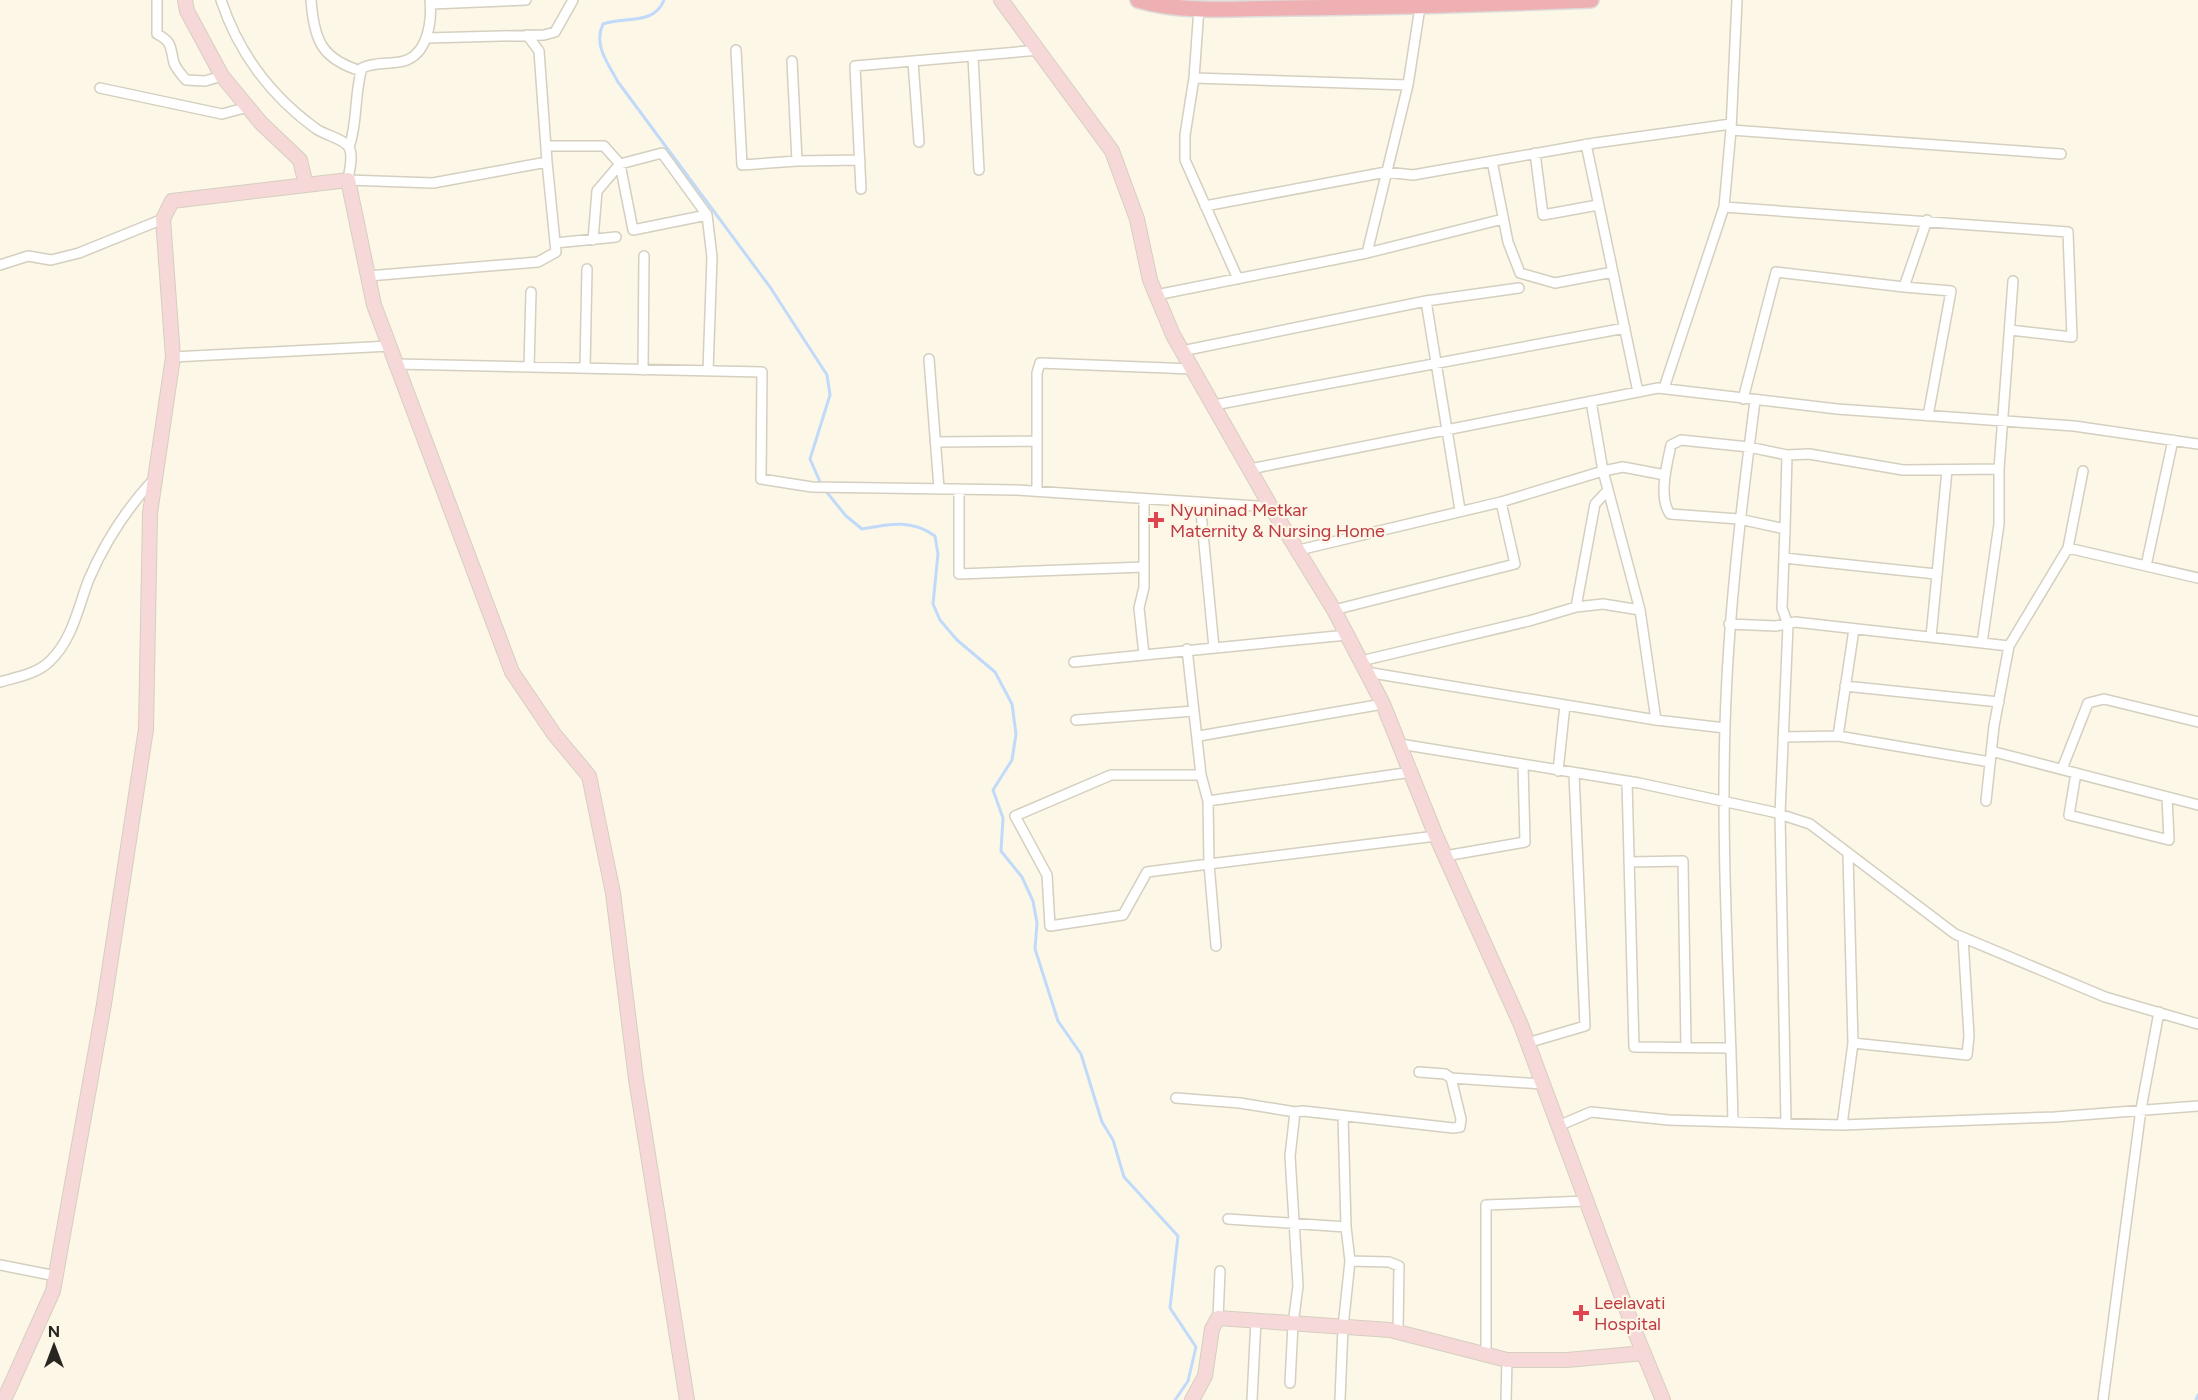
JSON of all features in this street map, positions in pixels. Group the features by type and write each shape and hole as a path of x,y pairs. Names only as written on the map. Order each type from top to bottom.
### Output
{"main road":[{"path":"185,0 187,11 222,76 248,107 300,159 306,185"},
{"path":"1001,0 1041,50 1112,151 1137,219 1150,280 1182,351 1215,405 1271,507 1334,610 1383,704 1412,771 1444,856 1527,1043 1663,1400"},
{"path":"1138,0 1199,8 1420,7 1487,2 1592,0"},
{"path":"5,1400 53,1291 104,1004 146,729 150,513 173,357 163,219 172,201 348,180 374,305 512,672 554,734 589,776 613,893 636,1079 687,1400"},
{"path":"1192,1400 1205,1376 1212,1329 1218,1318 1398,1332 1507,1360 1567,1360 1644,1353"}],"street":[{"path":"157,0 157,34 166,38 174,52 174,64 186,80 205,81 222,76"},
{"path":"221,0 243,48 263,81 315,128 349,147"},
{"path":"311,0 321,44 327,55 339,64 361,71"},
{"path":"526,0 430,2 427,38 422,46 406,61 370,64 361,71 353,135 349,147 351,151 348,180 433,183 547,162"},
{"path":"427,38 544,35 555,32 573,0"},
{"path":"1220,8 1241,0"},
{"path":"1664,388 1724,207 1731,127 1737,0"},
{"path":"1367,254 1408,85 1420,7"},
{"path":"1199,8 1194,78 1185,135 1185,159 1238,279"},
{"path":"368,276 538,262 556,252 539,51 527,35"},
{"path":"736,50 742,165 860,160"},
{"path":"861,189 855,66 1041,50"},
{"path":"973,57 979,170"},
{"path":"792,61 797,161"},
{"path":"913,62 919,142"},
{"path":"1194,78 1408,85"},
{"path":"100,88 222,114 248,107"},
{"path":"1205,206 1386,172 1413,175 1685,129 1731,127 2061,154"},
{"path":"1586,144 1638,392"},
{"path":"546,146 604,146 620,164 633,230 707,215"},
{"path":"593,240 597,191 620,164 662,153 707,215 712,257 708,371"},
{"path":"1536,153 1543,215 1598,205"},
{"path":"1492,161 1508,242 1520,273 1555,283 1613,272"},
{"path":"1724,207 2068,232 2072,337 2010,330"},
{"path":"0,265 28,256 51,260 79,253 163,219"},
{"path":"1156,295 1367,254 1503,219"},
{"path":"1904,287 1927,220"},
{"path":"555,243 616,237"},
{"path":"643,370 644,256"},
{"path":"585,368 587,269"},
{"path":"1743,399 1776,272 1951,291 1928,416"},
{"path":"1982,643 1999,524 1999,469 2013,281"},
{"path":"1182,351 1426,301 1519,288"},
{"path":"529,367 531,292"},
{"path":"1426,301 1460,510"},
{"path":"1215,405 1625,328"},
{"path":"173,357 390,346"},
{"path":"929,359 939,489"},
{"path":"1037,491 1037,373 1040,363 1193,369"},
{"path":"397,364 762,372 761,479 812,487 1037,491 1271,507"},
{"path":"1250,469 1664,388 1755,401 2074,426 2198,444"},
{"path":"1591,401 1608,490 1617,515 1640,610 1656,720"},
{"path":"1733,1122 1725,728 1730,624 1739,519 1755,401"},
{"path":"1785,529 1739,519 1670,514 1666,509 1665,475 1671,445 1681,440 1749,447 1786,455 1809,454 1903,470 1999,469"},
{"path":"2146,566 2173,440"},
{"path":"935,442 1036,441"},
{"path":"1786,455 1782,608 1788,625 1780,814 1786,1123"},
{"path":"1299,550 1500,502 1623,467 1665,475"},
{"path":"1931,637 1947,470"},
{"path":"1986,801 1998,702 2009,646 2068,548 2083,471"},
{"path":"0,682 37,671 51,661 70,634 90,577 108,541 136,499 154,479"},
{"path":"958,489 959,573 1144,567"},
{"path":"1576,607 1595,504 1608,490"},
{"path":"1144,499 1144,587 1139,608 1144,655"},
{"path":"1200,502 1214,648"},
{"path":"1334,610 1515,564 1500,502"},
{"path":"2068,548 2198,578"},
{"path":"1784,558 1936,573"},
{"path":"1364,666 1576,607 1603,604 1640,610"},
{"path":"1730,624 1788,625 1795,622 2009,646"},
{"path":"1838,736 1854,629"},
{"path":"1074,662 1187,649 1347,635"},
{"path":"1187,649 1202,775 1208,801 1209,864 1216,945"},
{"path":"1364,666 1565,705 1656,720 1725,728"},
{"path":"1845,687 1998,702"},
{"path":"2062,769 2088,703 2104,699 2198,722"},
{"path":"1199,736 1383,704"},
{"path":"1558,771 1565,705"},
{"path":"1076,720 1194,711"},
{"path":"1783,737 1838,736 1990,762"},
{"path":"1400,744 1627,781 1780,814 1810,824 1848,855 1963,938 2105,997 2198,1023"},
{"path":"1991,751 2198,805"},
{"path":"1444,856 1525,842 1522,765"},
{"path":"1208,801 1412,771"},
{"path":"2076,773 2069,815 2169,840 2167,797"},
{"path":"1527,1043 1585,1026 1574,774"},
{"path":"1202,775 1111,775 1015,816 1047,875 1050,926 1123,915 1147,872 1436,836"},
{"path":"1627,781 1634,1047 1731,1048"},
{"path":"1842,1125 1853,1043 1848,855"},
{"path":"1629,862 1683,861 1686,1047"},
{"path":"1853,1043 1959,1055 1969,1053 1963,938"},
{"path":"2103,1400 2141,1109 2158,1012"},
{"path":"1419,1072 1451,1077 1542,1084"},
{"path":"1176,1098 1240,1103 1295,1112 1453,1128 1460,1127 1461,1119 1451,1077"},
{"path":"1558,1126 1591,1112 1668,1120 1842,1125 2055,1117 2198,1106"},
{"path":"1290,1383 1293,1324 1298,1286 1290,1156 1295,1112"},
{"path":"1340,1400 1343,1327 1350,1261 1346,1227 1343,1116"},
{"path":"1486,1355 1486,1205 1586,1201"},
{"path":"1228,1219 1346,1227"},
{"path":"1350,1261 1389,1262 1399,1266 1398,1332"},
{"path":"0,1264 56,1276"},
{"path":"1218,1318 1220,1271"},
{"path":"1252,1400 1256,1321"},
{"path":"1506,1400 1507,1360"}],"waterway":[{"path":"664,0 653,14 646,17 603,24 600,32 603,54 618,82 770,287 827,375 830,395 810,459 821,484"},
{"path":"825,490 846,516 862,529 900,524 918,527 935,536 938,554 933,604 940,620 957,640 995,672 1012,704 1016,734 1012,760 993,790 1003,818 1001,851 1022,877 1033,901 1037,923 1035,949 1058,1021 1081,1054 1102,1122 1113,1140 1124,1177 1178,1236 1170,1308 1196,1347 1188,1381 1175,1400"},
{"path":"2196,1400 2198,1395"}],"place":[{"name":"Nyuninad Metkar Maternity & Nursing Home","path":"1156,520"},
{"name":"Leelavati Hospital","path":"1581,1313"}]}
